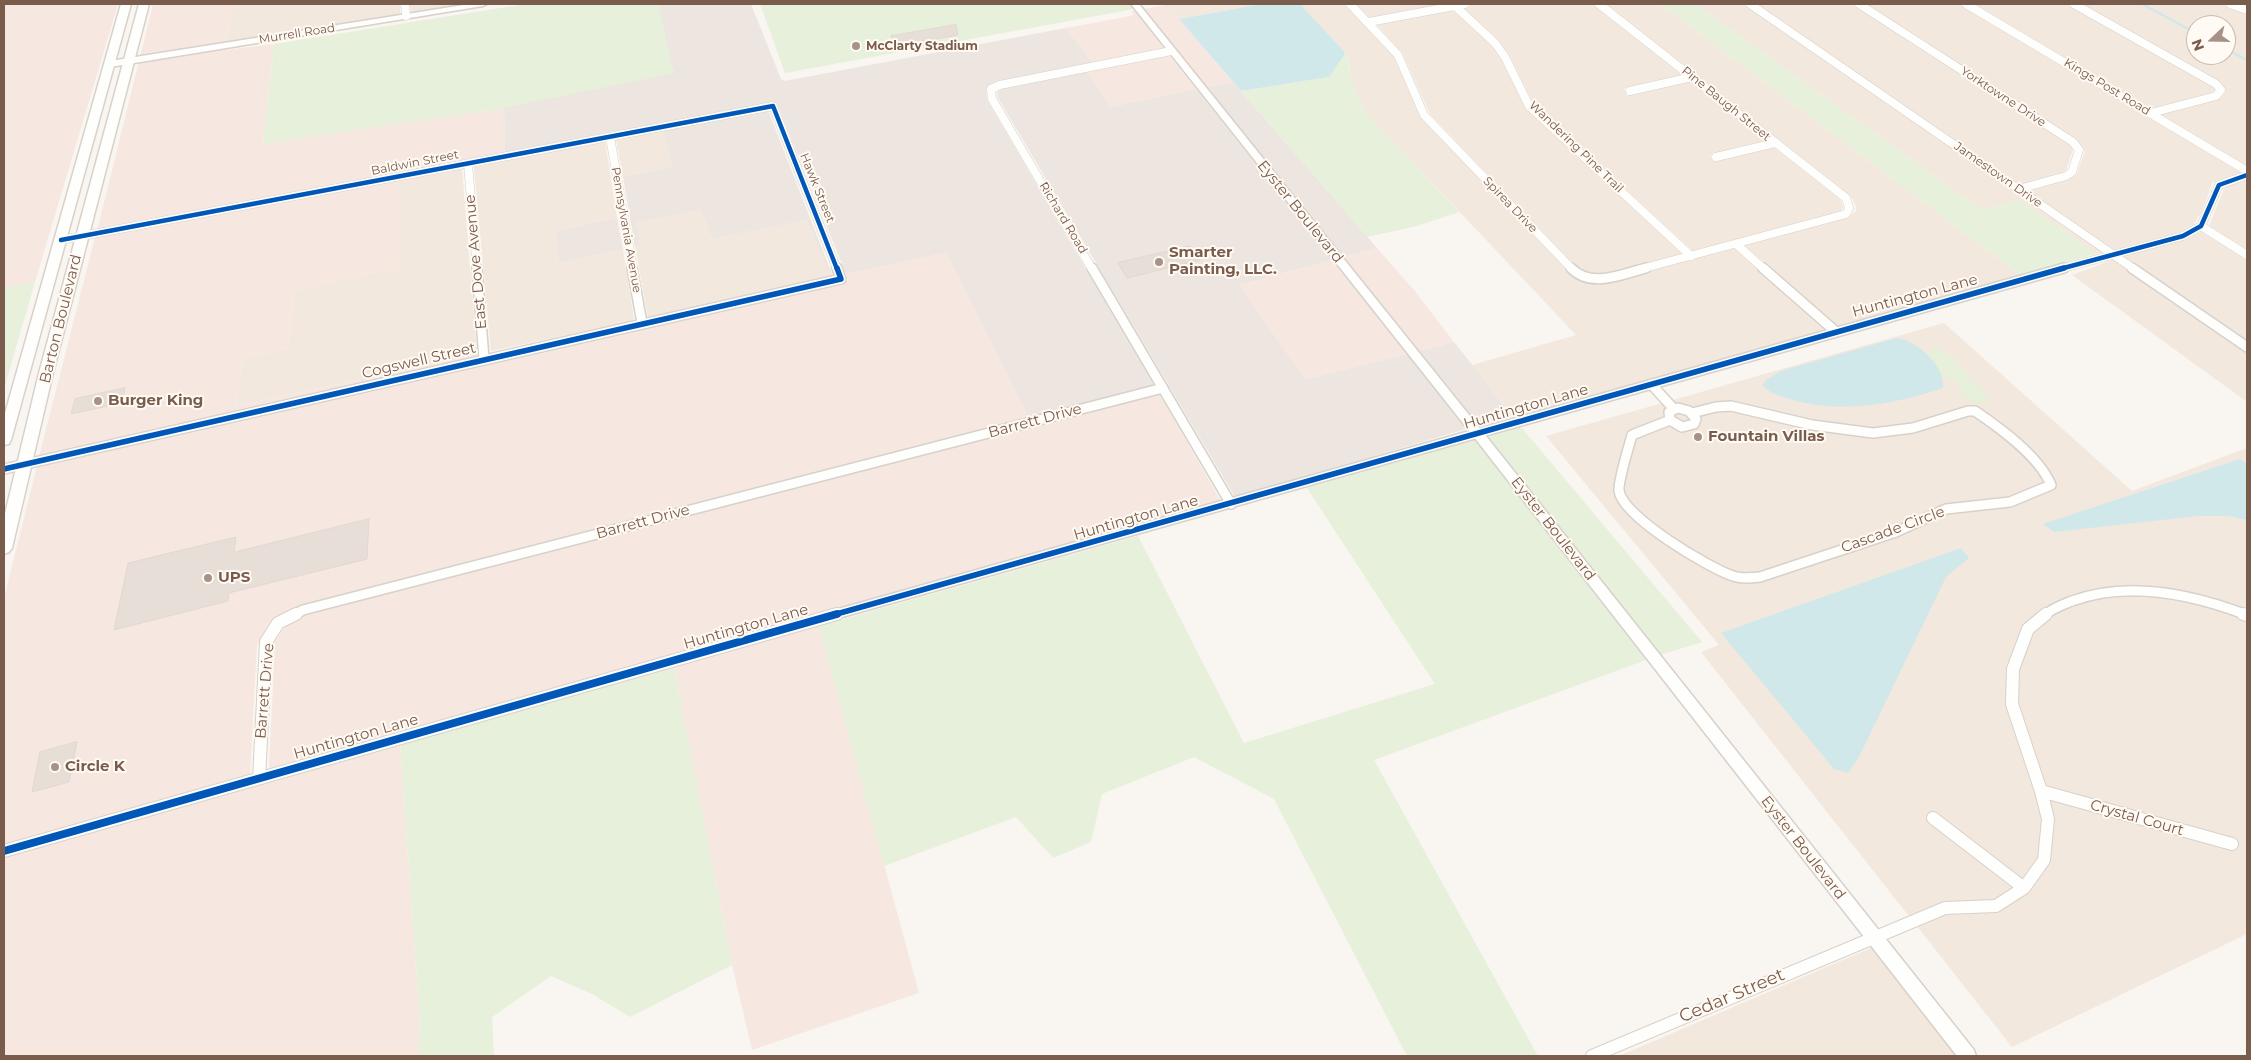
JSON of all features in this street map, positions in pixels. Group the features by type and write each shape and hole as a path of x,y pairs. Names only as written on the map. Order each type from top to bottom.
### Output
{"main road":[{"name":"Barton Boulevard","path":"4,440 93,128 126,4"},
{"name":"Barton Boulevard","path":"4,548 26,464 46,373 144,4"},
{"path":"93,128 93,152 96,155 104,155"},
{"path":"48,288 57,306 63,308"},
{"path":"35,331 37,369 46,373"}],"street":[{"path":"405,4 406,16"},
{"name":"Murrell Road","path":"110,64 484,4"},
{"name":"Eyster Boulevard","path":"1135,4 1478,434 1872,937 1968,1056"},
{"name":"Spirea Drive","path":"1350,4 1398,55 1424,115 1574,271 1588,278 1604,279 1736,244 1846,214 1849,208"},
{"path":"1369,22 1465,4"},
{"name":"Pine Baugh Street","path":"1599,4 1846,198 1849,208"},
{"name":"Jamestown Drive","path":"1750,4 2247,347"},
{"name":"Yorktowne Drive","path":"1859,4 2073,142 2079,150 2072,172 2066,176 2019,189"},
{"name":"Kings Post Road","path":"1966,4 2247,171"},
{"path":"2074,4 2216,84 2221,90 2216,96 2151,113"},
{"path":"2230,4 2247,10"},
{"name":"Wandering Pine Trail","path":"1455,6 1495,43 1505,57 1529,106 1691,256"},
{"name":"Richard Road","path":"1171,51 1000,85 992,89 992,99 1231,504"},
{"path":"1630,91 1692,77"},
{"name":"Baldwin Street","path":"61,240 772,106"},
{"name":"Hawk Street","path":"772,106 840,279"},
{"name":"Pennsylvania Avenue","path":"610,137 642,323"},
{"path":"1716,157 1775,143"},
{"name":"East Dove Avenue","path":"468,164 484,359"},
{"path":"2247,175 2218,185 2201,226 2247,255"},
{"name":"Huntington Lane","path":"4,852 1835,331 2183,236 2201,226"},
{"path":"1736,244 1835,331"},
{"name":"Cogswell Street","path":"4,469 840,279"},
{"path":"1651,384 1673,408 1684,409 1692,413 1696,421 1690,426 1679,426 1670,420 1668,413 1673,408"},
{"name":"Barrett Drive","path":"259,778 266,642 278,623 303,610 1163,388"},
{"name":"Cascade Circle","path":"1670,420 1632,435 1619,490 1620,496 1639,519 1693,555 1734,576 1760,577 1896,532 1946,509 2010,502 2050,485 2046,473 2034,460 1975,411 1968,411 1904,430 1862,434 1829,430 1732,406 1716,406 1692,413"},
{"path":"1933,818 2024,888 2044,860 2048,819 2041,791 2012,704 2013,669 2028,629 2052,609 2092,594 2141,590 2213,602 2247,615"},
{"name":"Crystal Court","path":"2041,791 2232,844"},
{"name":"Cedar Street","path":"1592,1056 1945,908 1996,906 2024,888"}],"shaded area":[{"path":"4,4 118,4 35,282 4,288"},
{"path":"153,4 233,4 226,43 140,57"},
{"path":"233,4 400,4 400,15 226,43"},
{"path":"410,4 471,4 411,13"},
{"path":"658,4 751,4 781,79 785,81 1066,28 1093,64 988,87 986,89 987,100 1154,385 1029,418 946,252 846,274 777,103 505,155 504,107 673,73"},
{"path":"1163,4 1262,4 1179,19"},
{"path":"1300,4 1345,4 1365,23 1393,55 1420,116 1570,273 1584,280 1608,282 1734,248 1825,329 1515,418 1472,365 1576,335 1367,114 1356,94 1350,77 1349,60 1343,50"},
{"path":"1355,4 1453,4 1371,19"},
{"path":"1477,4 1594,4 1685,76 1623,89 1628,94 1691,80 1767,141 1709,156 1715,161 1774,147 1840,199 1843,207 1840,212 1693,251 1534,105 1510,56 1499,42 1462,7"},
{"path":"1604,4 1660,4 2020,275 1836,326 1744,245 1849,217 1856,211 1856,206 1851,197"},
{"path":"1695,4 1744,4 2104,252 2096,254 2020,200 1982,210"},
{"path":"1755,4 1854,4 2068,143 2073,149 2066,170 2061,174 2020,185"},
{"path":"1864,4 1961,4 2243,172 2212,183 2202,212 2193,225 2178,233 2113,250 2028,191 2070,179 2077,174 2085,151 2078,142"},
{"path":"1971,4 2068,4 2211,84 2215,89 2211,93 2151,110"},
{"path":"2079,4 2223,4 2247,12 2247,167 2159,115 2221,98 2226,92 2221,84 2187,65 2236,65 2236,15 2186,15 2186,64"},
{"path":"1165,5 1233,82 1206,87 1144,9"},
{"path":"1453,8 1490,44 1500,57 1525,107 1683,254 1602,275 1590,274 1578,269 1430,114 1403,54 1375,23"},
{"path":"1131,11 1135,11 1165,50 1093,64 1066,28 1130,16 1133,14"},
{"path":"274,44 263,144 504,108 505,155 97,231 139,61 226,47 226,50"},
{"path":"1168,54 1196,89 1110,107 1086,71"},
{"path":"1086,71 1110,107 1196,89 1332,260 1239,285 1305,380 1407,354 1466,429 1235,497 998,98 997,90 1003,87"},
{"path":"1233,82 1377,248 1343,257 1206,87"},
{"path":"768,110 833,277 831,277 807,220 712,239 701,209 637,222 640,245 635,246 623,177 672,167 663,130"},
{"path":"663,130 672,167 623,177 616,139"},
{"path":"605,141 617,218 556,231 559,263 623,249 634,321 491,351 474,167"},
{"path":"462,168 399,183 398,267 294,291 289,348 243,358 236,406 477,354 477,357 39,457 95,237"},
{"path":"462,169 477,354 236,406 243,358 289,348 294,291 398,267 398,182"},
{"path":"2247,179 2247,251 2209,226 2225,187"},
{"path":"701,208 712,239 807,220 831,277 648,318 635,246 640,245 637,222"},
{"path":"617,218 623,249 559,263 556,231"},
{"path":"2203,231 2247,260 2247,402 2072,275 2123,256 2187,239"},
{"path":"1377,248 1414,290 1454,342 1419,351 1343,257"},
{"path":"946,251 1029,418 300,606 270,623 257,645 250,774 4,845 4,598 37,466 848,281 846,274"},
{"path":"1332,260 1407,354 1305,381 1239,285"},
{"path":"1944,323 2132,491 2247,448 2247,934 2012,1047 1701,652 1719,645 1546,436"},
{"path":"1454,342 1512,415 1478,425 1419,351"},
{"path":"1159,393 1221,501 269,768 275,641 285,626 304,615"},
{"path":"819,626 919,993 752,1050 732,965 674,667"},
{"path":"400,744 420,1024 418,1056 4,1056 4,858"},
{"path":"1871,948 1957,1056 1619,1056"}],"green space":[{"path":"526,4 658,4 674,73 504,108 263,144 274,44"},
{"name":"McClarty Stadium","path":"760,4 1129,4 1134,9 785,73"},
{"path":"1660,4 1695,4 1982,210 2020,200 2096,254 2020,275"},
{"path":"1345,54 1349,60 1350,77 1356,94 1367,114 1459,212 1417,226 1367,237 1241,91 1329,77"},
{"path":"35,282 4,389 4,288"},
{"path":"1934,348 1950,356 1991,400 1974,404 1961,393 1958,383 1944,377 1932,365 1935,361 1927,353"},
{"path":"1521,427 1702,642 1660,655 1488,437"},
{"path":"1475,440 1646,660 1374,760 1538,1056 1407,1056 1274,799 1194,757 1102,794 1091,842 1053,858 1016,817 884,866 819,626 1138,536 1244,743 1435,684 1307,488"},
{"path":"674,667 732,965 630,1017 592,994 551,976 492,1017 494,1056 418,1056 420,1024 400,744"}],"water":[{"path":"1262,4 1300,4 1343,50 1345,54 1329,77 1241,91 1179,19"},
{"path":"1897,338 1913,344 1929,356 1940,371 1943,388 1884,403 1843,407 1823,406 1783,397 1767,390 1763,386 1766,380 1781,371"},
{"path":"2240,459 2247,464 2247,520 2228,516 2198,516 2054,532 2043,524"},
{"path":"1961,548 1969,558 1946,577 1859,757 1848,773 1834,769 1721,633"}],"building":[{"path":"956,25 958,35 896,46 891,36"},
{"name":"Smarter Painting, LLC.","path":"1190,246 1200,260 1127,278 1118,263"},
{"name":"Burger King","path":"125,388 122,403 71,414 75,399"},
{"name":"UPS","path":"369,519 367,559 229,593 228,601 114,630 128,563 236,537 234,552"},
{"name":"Circle K","path":"77,742 69,782 32,792 40,752"}],"waterway":[{"path":"2142,4 2186,28"},
{"path":"2236,54 2247,60"}],"cycle path":[{"path":"4,469 841,279 773,106 61,240"},
{"path":"4,851 512,705 1361,467 1874,320 2183,236 2201,226 2219,185 2247,175"}],"place":[{"name":"McClarty Stadium","path":"856,46"},
{"name":"Smarter Painting, LLC.","path":"1159,262"},
{"name":"Burger King","path":"98,401"},
{"name":"Fountain Villas","path":"1698,437"},
{"name":"UPS","path":"208,578"},
{"name":"Circle K","path":"55,767"}]}
